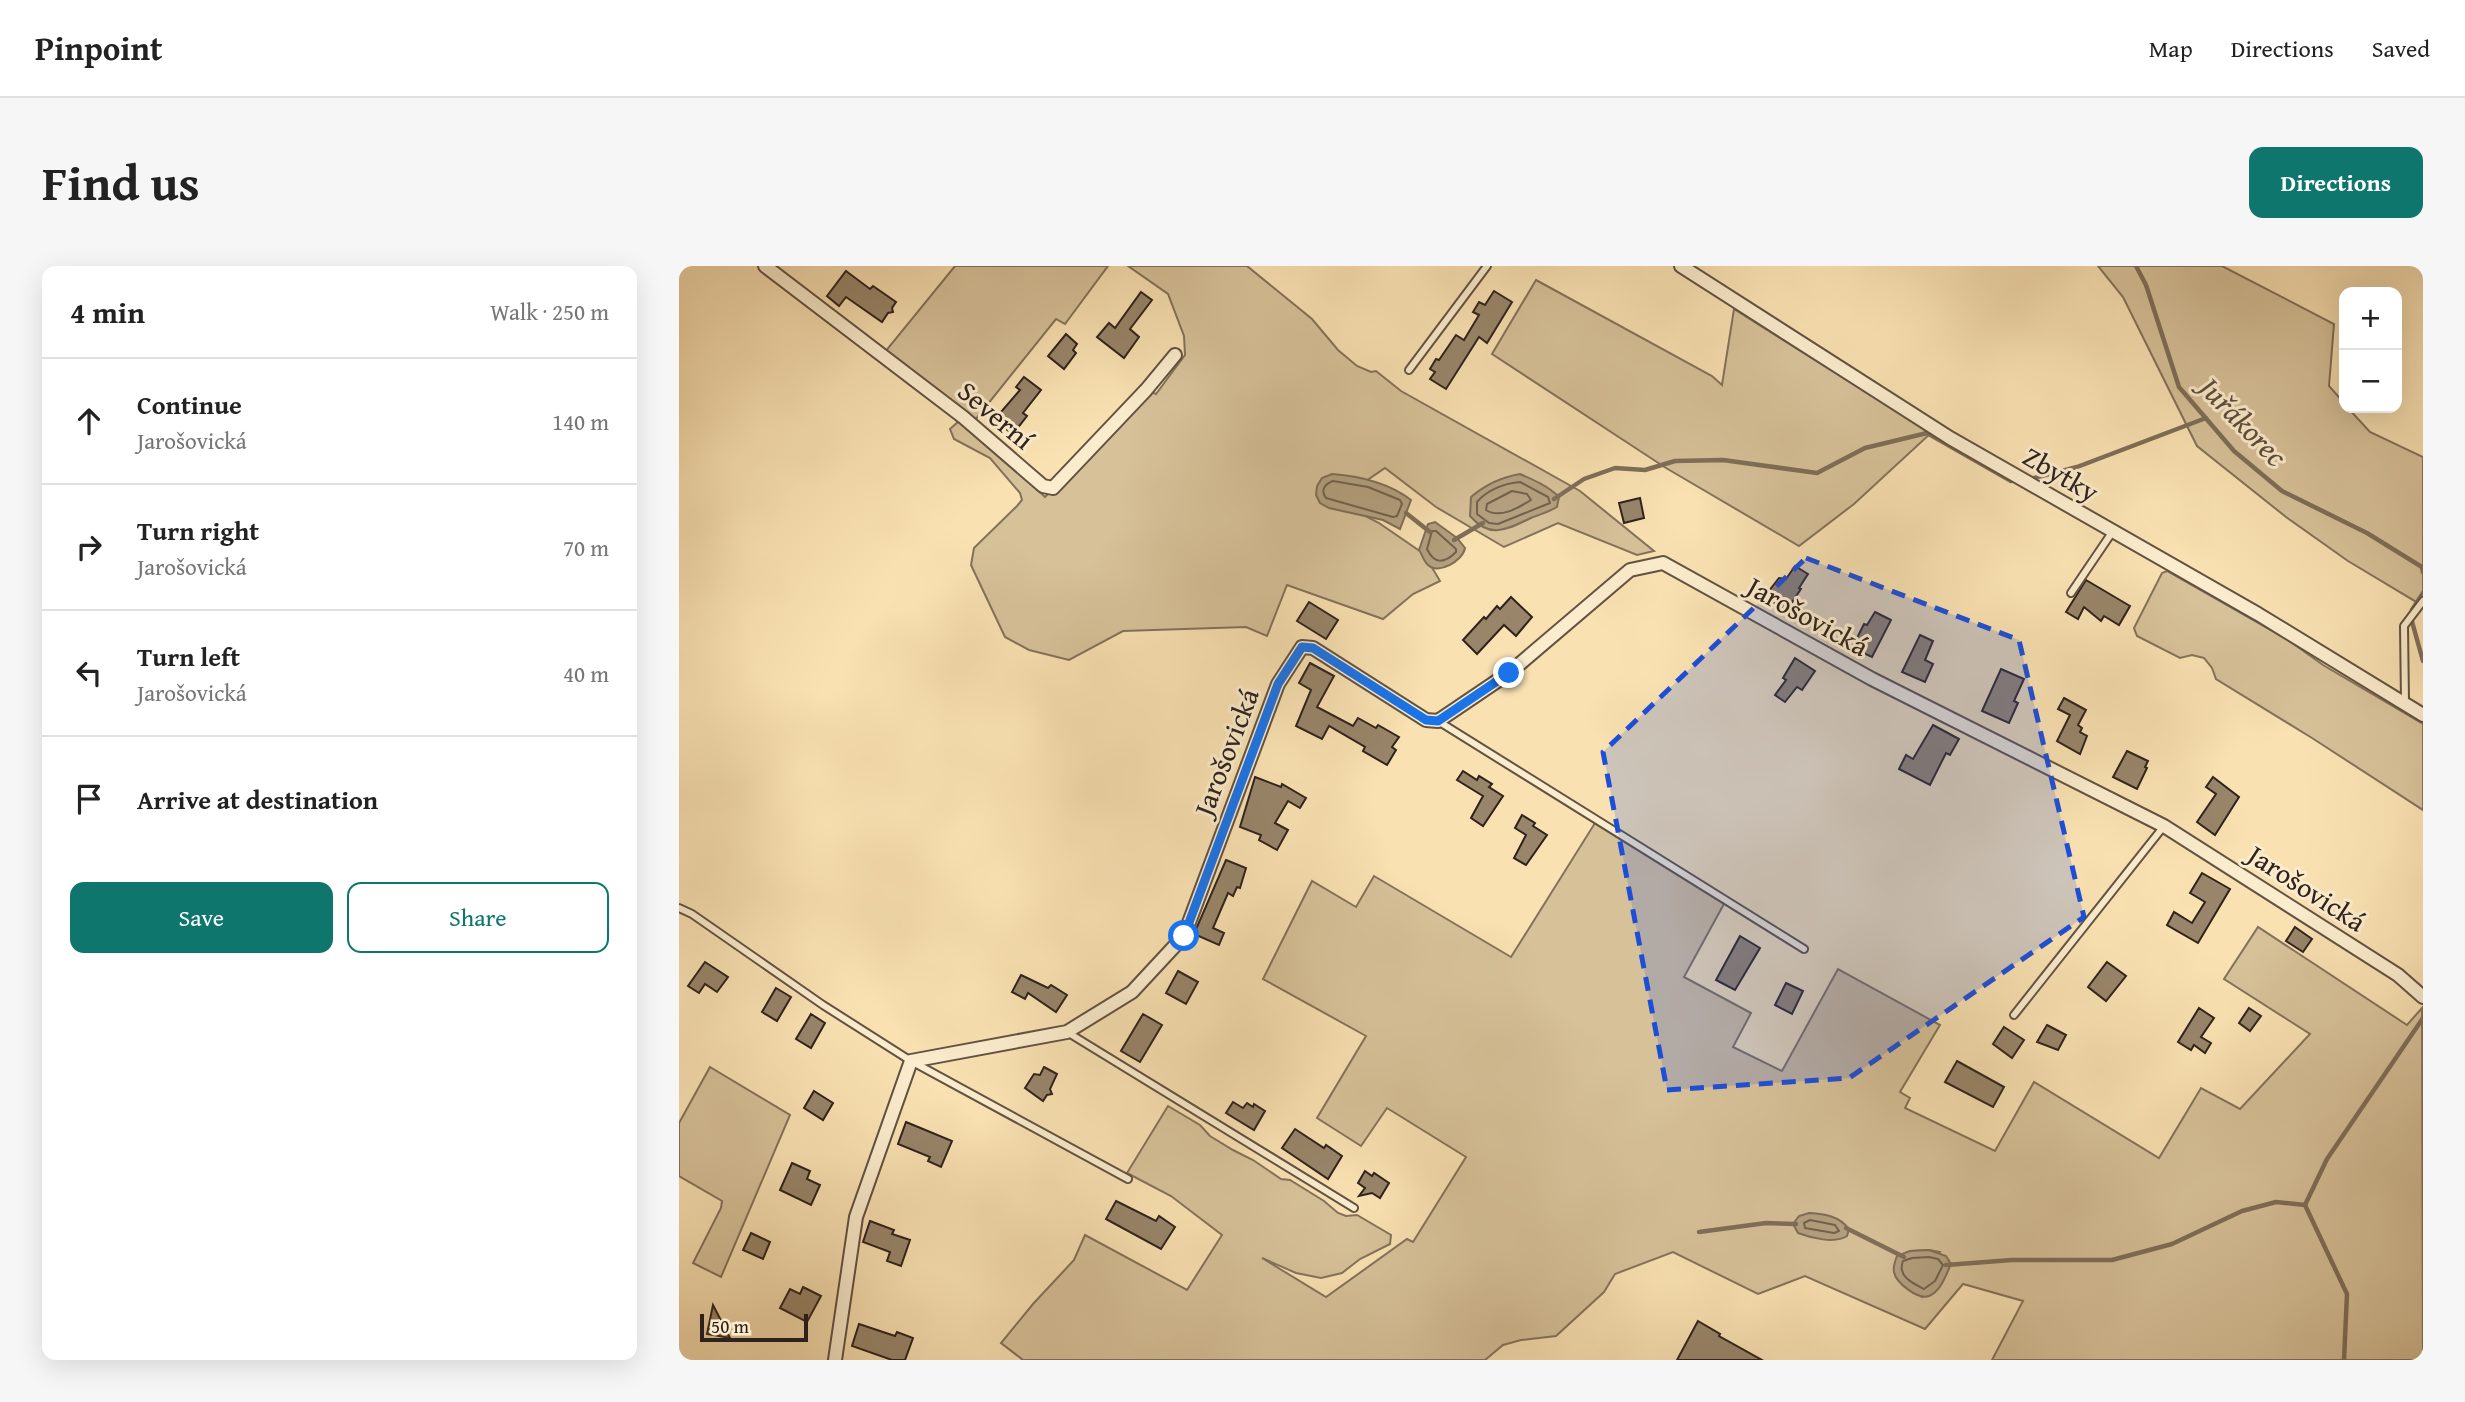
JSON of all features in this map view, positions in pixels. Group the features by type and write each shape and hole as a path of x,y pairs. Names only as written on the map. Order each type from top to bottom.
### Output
{"street":[{"name":"Severní","path":"765,266 963,417 1043,486 1053,488 1146,390 1175,355"},
{"name":"Zbytky","path":"1681,266 1950,438 2258,614 2423,715"},
{"name":"Jarošovická","path":"911,1061 1067,1032 1132,992 1184,936 1278,684 1302,647 1313,648 1426,720 1438,721 1509,673 1630,570 1663,563 1873,679 2164,826 2398,975 2423,997"},
{"path":"835,1360 856,1217 911,1061"}],"lane":[{"path":"1409,370 1487,266"},
{"path":"2071,593 2113,531"},
{"path":"2405,704 2404,626 2423,601"},
{"path":"1438,721 1804,949"},
{"path":"2014,1015 2164,826"},
{"path":"679,908 692,914 911,1061 1128,1180"},
{"path":"1067,1032 1354,1208"}],"highlighted area":[{"path":"1806,558 2019,640 2084,917 1849,1078 1667,1090 1603,752"}],"shaded area":[{"path":"955,266 1108,266 1065,324 1056,319 971,425 1045,497 1146,390 1156,394 1185,355 1184,336 1168,294 1128,266 1247,266 1312,319 1338,350 1357,366 1371,372 1376,371 1401,391 1580,491 1654,551 1637,555 1558,523 1504,547 1436,507 1385,468 1337,501 1379,523 1424,554 1440,581 1413,594 1383,619 1287,585 1267,636 1246,627 1123,631 1069,660 1029,650 1005,637 971,565 974,548 1017,506 1022,500 1020,493 990,458 954,439 950,429 959,421 880,358"},
{"path":"2098,266 2222,266 2334,324 2329,386 2339,397 2339,413 2353,413 2370,432 2423,457 2423,606 2348,561 2286,517 2197,446 2123,297"},
{"path":"1536,280 1712,376 1722,385 1734,309 1931,433 1854,504 1799,546 1666,468 1492,354"},
{"path":"2167,571 2288,640 2323,665 2423,724 2423,810 2216,679 2204,658 2192,655 2180,658 2137,636 2134,628 2162,573"},
{"path":"1595,823 1725,902 1684,977 1751,1013 1733,1047 1782,1071 1838,969 1940,1025 1900,1092 1910,1098 1905,1108 1995,1151 2034,1082 2159,1158 2201,1088 2240,1109 2310,1034 2224,979 2258,927 2407,1025 2422,1008 2423,1360 1992,1360 2023,1301 1963,1284 1925,1329 1805,1276 1758,1294 1673,1252 1615,1274 1604,1292 1556,1336 1503,1345 1485,1360 1023,1360 1001,1343 1074,1260 1085,1235 1187,1290 1222,1235 1171,1196 1127,1173 1168,1106 1200,1125 1210,1136 1281,1179 1290,1180 1338,1213 1346,1216 1357,1215 1391,1235 1390,1244 1360,1259 1342,1273 1321,1278 1296,1273 1262,1258 1326,1297 1407,1239 1413,1242 1466,1157 1387,1108 1361,1146 1317,1118 1366,1036 1263,979 1312,881 1356,907 1374,876 1511,957","holes":["1910,1251 1940,1252 1922,1297 1896,1277"]},
{"path":"710,1067 790,1115 721,1277 693,1263 722,1201 679,1176 679,1123"}],"water":[{"path":"1332,474 1373,481 1411,500 1400,529 1383,520 1329,508 1320,503 1316,495 1317,486 1322,478"},
{"path":"1520,474 1555,493 1559,497 1557,507 1499,530 1485,528 1470,516 1471,497 1494,482"},
{"path":"1435,522 1457,538 1465,548 1455,562 1432,568 1419,550 1428,524"},
{"path":"1809,1213 1826,1215 1841,1221 1849,1229 1847,1236 1830,1240 1798,1233 1793,1224 1799,1216"},
{"path":"1929,1250 1946,1256 1951,1264 1937,1290 1924,1297 1903,1285 1894,1268 1897,1256 1910,1251"}],"building":[{"path":"846,271 870,289 873,286 896,302 892,308 893,312 888,313 882,322 846,297 839,306 827,296"},
{"path":"1494,291 1512,302 1487,343 1479,337 1446,389 1430,379 1435,372 1430,369 1456,335 1464,340 1479,315 1473,312 1479,302 1485,305"},
{"path":"1141,292 1152,300 1130,329 1139,337 1124,358 1097,337 1109,323 1115,328"},
{"path":"1066,334 1077,344 1073,350 1076,353 1064,369 1048,356"},
{"path":"1024,377 1041,390 1023,413 1027,416 1013,434 994,420 1020,390 1016,387"},
{"path":"1640,498 1644,518 1624,523 1619,503"},
{"path":"1795,566 1808,574 1786,611 1765,596 1779,578 1786,579"},
{"path":"2086,580 2130,606 2119,625 2104,616 2101,621 2084,607 2078,619 2066,612"},
{"path":"1511,597 1532,617 1516,636 1504,625 1477,654 1463,640 1484,617 1486,619 1497,606 1500,609"},
{"path":"1309,602 1338,620 1326,639 1297,621"},
{"path":"1875,612 1891,620 1872,657 1852,648 1864,624 1867,625"},
{"path":"1920,635 1933,641 1925,660 1933,664 1925,682 1902,672"},
{"path":"1795,658 1815,671 1802,690 1797,687 1785,702 1775,695 1786,680 1783,678"},
{"path":"1310,663 1334,676 1317,707 1353,726 1358,718 1399,737 1392,747 1396,750 1387,765 1363,751 1365,747 1329,726 1322,739 1296,726 1311,690 1299,683"},
{"path":"2001,669 2024,679 2014,701 2018,703 2009,723 1982,711"},
{"path":"2064,698 2086,710 2078,725 2082,728 2080,732 2087,736 2080,754 2057,741 2070,715 2058,709"},
{"path":"1933,725 1959,739 1950,755 1946,753 1930,785 1899,769 1906,755 1913,759"},
{"path":"2127,751 2148,761 2137,789 2113,777"},
{"path":"1463,771 1477,780 1479,776 1492,784 1489,787 1503,796 1483,826 1471,818 1483,796 1457,780"},
{"path":"1255,777 1281,787 1282,784 1306,798 1300,808 1288,801 1275,823 1288,830 1277,850 1259,840 1261,835 1240,827"},
{"path":"2213,777 2239,797 2215,835 2197,822 2216,794 2206,787"},
{"path":"1522,815 1547,835 1526,865 1514,858 1526,835 1515,828"},
{"path":"1226,860 1246,868 1240,888 1237,887 1233,896 1228,893 1213,928 1224,933 1219,945 1194,934"},
{"path":"2202,873 2230,889 2198,943 2167,925 2174,912 2192,923 2205,902 2190,893"},
{"path":"2295,927 2312,939 2303,952 2286,941"},
{"path":"1740,936 1760,948 1735,990 1716,980"},
{"path":"705,962 728,977 717,992 705,984 699,993 688,986"},
{"path":"2107,962 2126,976 2106,1001 2088,987"},
{"path":"1178,971 1198,982 1186,1004 1166,993"},
{"path":"1021,975 1048,988 1051,985 1067,995 1056,1012 1028,993 1025,999 1012,992"},
{"path":"1786,983 1803,991 1792,1014 1775,1005"},
{"path":"776,988 791,997 777,1021 762,1012"},
{"path":"2199,1008 2214,1018 2201,1037 2211,1043 2205,1053 2194,1045 2191,1050 2178,1042"},
{"path":"2249,1008 2261,1016 2250,1031 2239,1023"},
{"path":"811,1014 825,1023 811,1048 796,1039"},
{"path":"1143,1014 1162,1025 1140,1062 1121,1051"},
{"path":"2047,1025 2066,1035 2058,1050 2037,1042"},
{"path":"2004,1027 2024,1040 2012,1058 1993,1044"},
{"path":"1957,1061 2004,1087 1993,1107 1945,1082"},
{"path":"1044,1067 1057,1074 1050,1089 1052,1094 1047,1095 1043,1101 1025,1088 1034,1074 1040,1075"},
{"path":"814,1091 833,1103 823,1120 804,1108"},
{"path":"1233,1102 1243,1108 1247,1103 1253,1107 1254,1104 1265,1111 1254,1130 1226,1113"},
{"path":"906,1122 952,1141 941,1167 928,1161 930,1157 898,1144"},
{"path":"1295,1129 1342,1156 1328,1179 1282,1148"},
{"path":"792,1163 810,1171 807,1179 820,1185 811,1205 780,1190"},
{"path":"1365,1171 1372,1176 1374,1173 1389,1183 1380,1198 1372,1193 1359,1196 1365,1188 1358,1183"},
{"path":"1116,1201 1156,1221 1159,1216 1175,1227 1161,1249 1106,1219"},
{"path":"870,1221 894,1230 892,1234 910,1240 901,1266 887,1261 890,1252 863,1242"},
{"path":"751,1233 770,1242 763,1259 743,1250"},
{"path":"803,1287 821,1296 807,1322 780,1308 790,1289 800,1294"},
{"path":"713,1305 730,1338 707,1334"},
{"path":"1698,1321 1720,1334 1719,1336 1762,1360 1677,1360"},
{"path":"859,1324 895,1336 897,1332 913,1338 905,1360 892,1360 852,1346"}],"waterway":[{"name":"Juřákorec","path":"2136,266 2146,285 2179,387 2234,451 2282,491 2367,533 2422,567 2423,572"},
{"path":"2030,479 2077,467 2206,418"},
{"path":"1554,499 1584,479 1615,468 1645,470 1675,461 1723,460 1817,473 1865,448 1927,433 2011,481 2018,480"},
{"path":"1406,513 1430,532"},
{"path":"1454,540 1483,523"},
{"name":"Juřákorec","path":"2412,610 2423,593"},
{"name":"Juřákorec","path":"2411,618 2423,661"},
{"path":"1946,1265 2012,1260 2112,1260 2172,1244 2242,1211 2276,1202 2305,1205 2327,1159 2423,1018"},
{"path":"2305,1205 2347,1294 2344,1360"},
{"path":"1699,1232 1766,1223 1796,1224"},
{"path":"1846,1228 1904,1257"}],"route":[{"path":"1184,936 1278,684 1302,647 1313,648 1426,720 1438,721 1509,673"}]}
